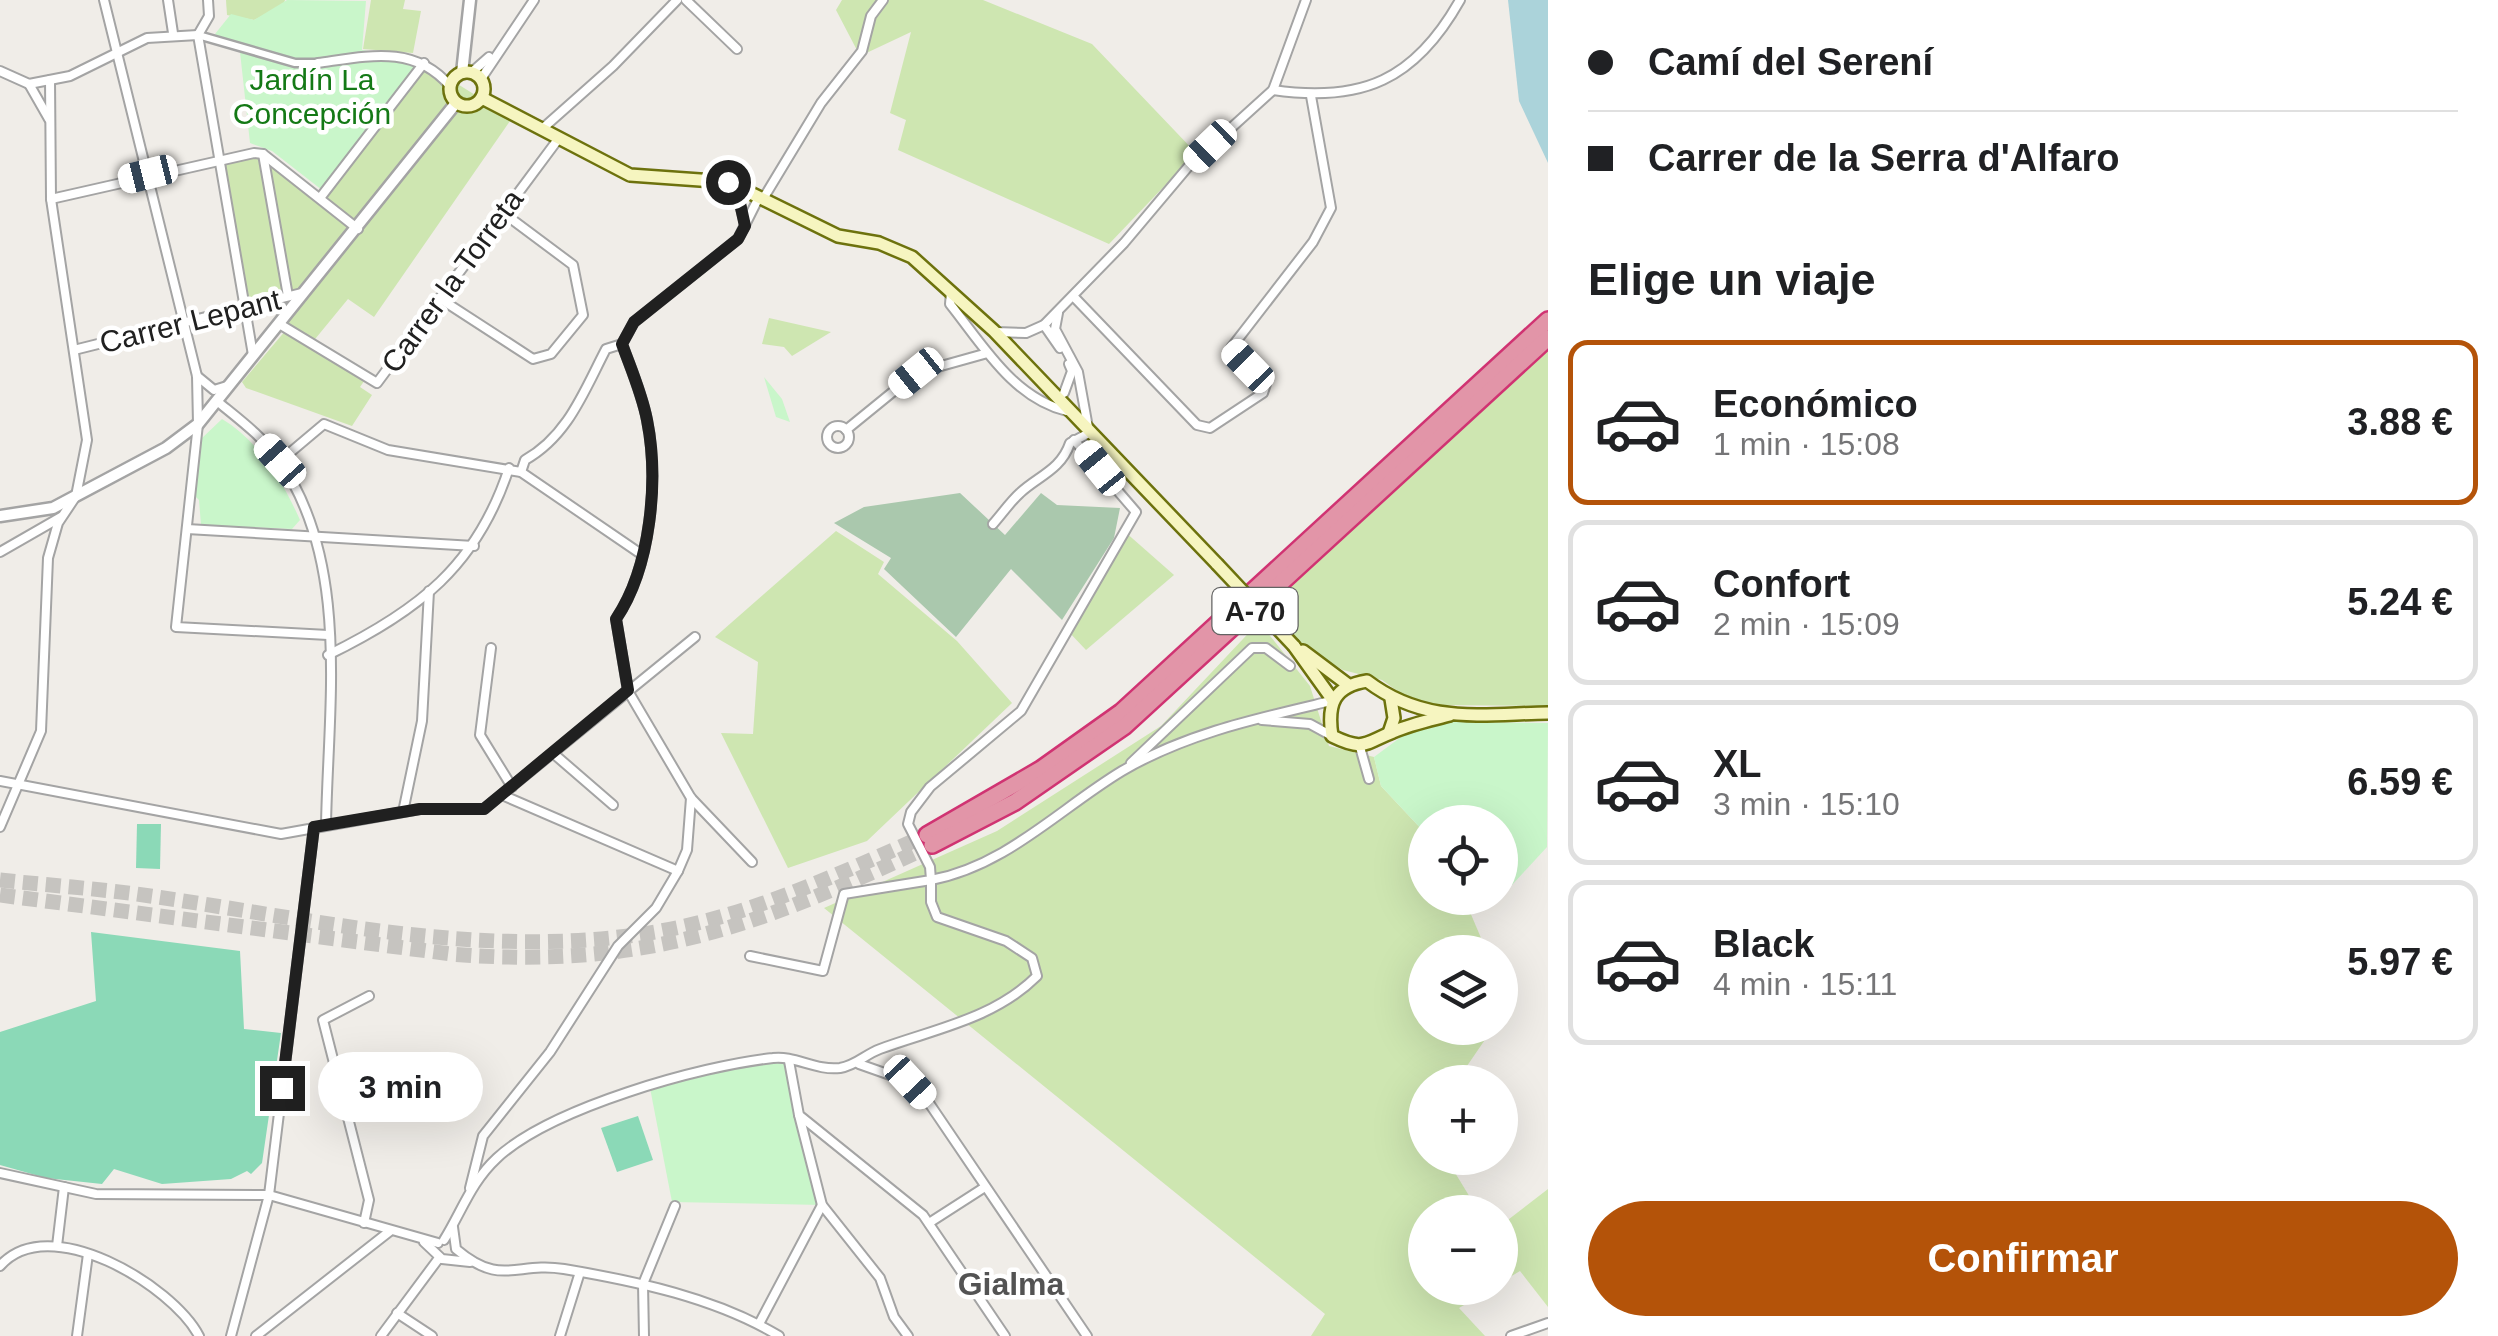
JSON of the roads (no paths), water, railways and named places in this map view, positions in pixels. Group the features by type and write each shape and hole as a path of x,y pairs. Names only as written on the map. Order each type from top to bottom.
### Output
{"highway":[{"name":"A-70","path":"1548,320 1121,712 1041,769 929,840 1030,792 1137,717 1548,338"}],"main road":[{"path":"482,98 469,106 456,103 450,86 472,75 482,98 644,178 718,180 736,185 838,236 900,249 1060,395 1089,433 1294,646 1332,700 1332,736 1360,747 1377,743 1389,733 1450,715"},
{"path":"1294,646 1347,684 1368,682 1391,699 1428,713 1548,713"},
{"path":"1332,700 1347,684"},
{"path":"1389,733 1394,718 1391,699"}],"street":[{"path":"104,0 197,376 198,424 176,626 328,635"},
{"path":"168,0 174,33"},
{"path":"198,34 206,25 208,0"},
{"path":"470,0 472,75"},
{"path":"472,75 496,51 534,0"},
{"path":"542,129 613,66 677,0"},
{"path":"686,0 737,49"},
{"path":"520,472 525,460 547,448 574,414 606,349 622,344 634,322 738,239 822,103 862,51 872,16 884,0"},
{"path":"994,332 1026,333 1058,313 1188,167 1273,90 1306,0"},
{"path":"1273,90 1311,96 1366,90 1406,66 1443,30 1460,0"},
{"path":"0,70 30,84 70,76 147,38 174,33 198,34 296,64 375,55 409,56 424,63 450,86"},
{"path":"198,34 242,308 254,358"},
{"path":"320,198 424,63"},
{"path":"0,827 41,731 46,572 62,516 76,496 87,440 51,198 50,80"},
{"path":"30,84 50,121"},
{"path":"1074,297 1197,426 1210,428 1263,393 1266,384 1231,348 1302,255 1332,208 1311,96"},
{"path":"0,516 53,508 166,448 198,424 456,103"},
{"name":"Carrer la Torreta","path":"280,325 377,383 558,138"},
{"path":"263,154 288,296"},
{"path":"51,198 148,174 263,154 358,229"},
{"path":"736,185 745,226"},
{"path":"439,298 533,359 551,354 583,315 573,265 502,212"},
{"name":"Carrer Lepant","path":"74,350 307,292"},
{"path":"951,292 950,304 984,354 1034,396 1071,413 1072,442 1066,457 1022,491 994,524"},
{"path":"1058,313 1056,329 1086,398 1089,433 1072,442"},
{"path":"1044,325 1072,371 1060,395"},
{"path":"622,344 647,420 653,473 641,554 629,600 616,619 628,690 691,798 752,862"},
{"path":"846,430 916,373 984,354"},
{"path":"197,376 214,390 233,384"},
{"path":"1060,395 1077,392 1086,398"},
{"path":"218,402 252,430 280,461 316,536 326,584 328,635 326,826"},
{"path":"280,461 324,424 388,450 509,468 641,554"},
{"path":"859,1064 874,1052 948,1028 1000,1005 1037,976 1032,958 1006,942 937,917 930,902 930,867 908,824 911,812 930,787 1021,711 1136,512 1072,442"},
{"path":"328,656 370,635 429,591 474,546 494,513 509,468"},
{"path":"0,552 62,516"},
{"path":"187,529 474,546"},
{"path":"402,812 422,721 429,591"},
{"path":"0,781 281,834 402,812 484,809 695,637"},
{"path":"491,648 480,735 512,787"},
{"path":"1124,770 1252,648 1266,648 1290,666"},
{"path":"750,956 823,970 844,894 962,874 1023,841 1124,770 1180,741 1332,700"},
{"path":"1252,719 1310,724 1332,736"},
{"path":"1360,747 1369,778"},
{"path":"554,754 613,805"},
{"path":"502,795 678,872"},
{"path":"382,1336 445,1249 470,1188 483,1136 550,1052 618,946 656,908 678,872 686,850 691,798"},
{"path":"231,1336 268,1195 314,827"},
{"path":"364,1223 369,1200 323,1020 369,996"},
{"path":"470,1188 498,1158 543,1123 714,1065 780,1057 826,1068 859,1064 910,1082 1087,1336"},
{"path":"788,1061 822,1205 880,1278 894,1317 908,1336"},
{"path":"799,1115 929,1223 1005,1336"},
{"path":"0,1172 96,1194 268,1195 424,1242 506,1274 559,1268 644,1284 759,1324 778,1336"},
{"path":"57,1246 64,1186"},
{"path":"929,1223 985,1188"},
{"path":"759,1324 822,1205"},
{"path":"644,1336 644,1284 674,1206"},
{"path":"256,1336 390,1231"},
{"path":"0,1266 25,1248 57,1246 88,1254 149,1284 199,1336"},
{"path":"77,1336 88,1254"},
{"path":"560,1336 580,1272"},
{"path":"396,1313 432,1336"},
{"path":"1512,1336 1548,1323"}],"water":[{"path":"1508,0 1548,0 1548,163 1519,101"}],"tunnel":[{"path":"0,880 136,894 403,934 537,942 604,939 671,929 737,912 927,835"},
{"path":"0,895 451,954 583,955 643,948 756,919 932,845"}],"district":[{"name":"Gialma","path":"1011,1284"}],"park label":[{"name":"Jardín La Concepción","path":"312,96"}]}
